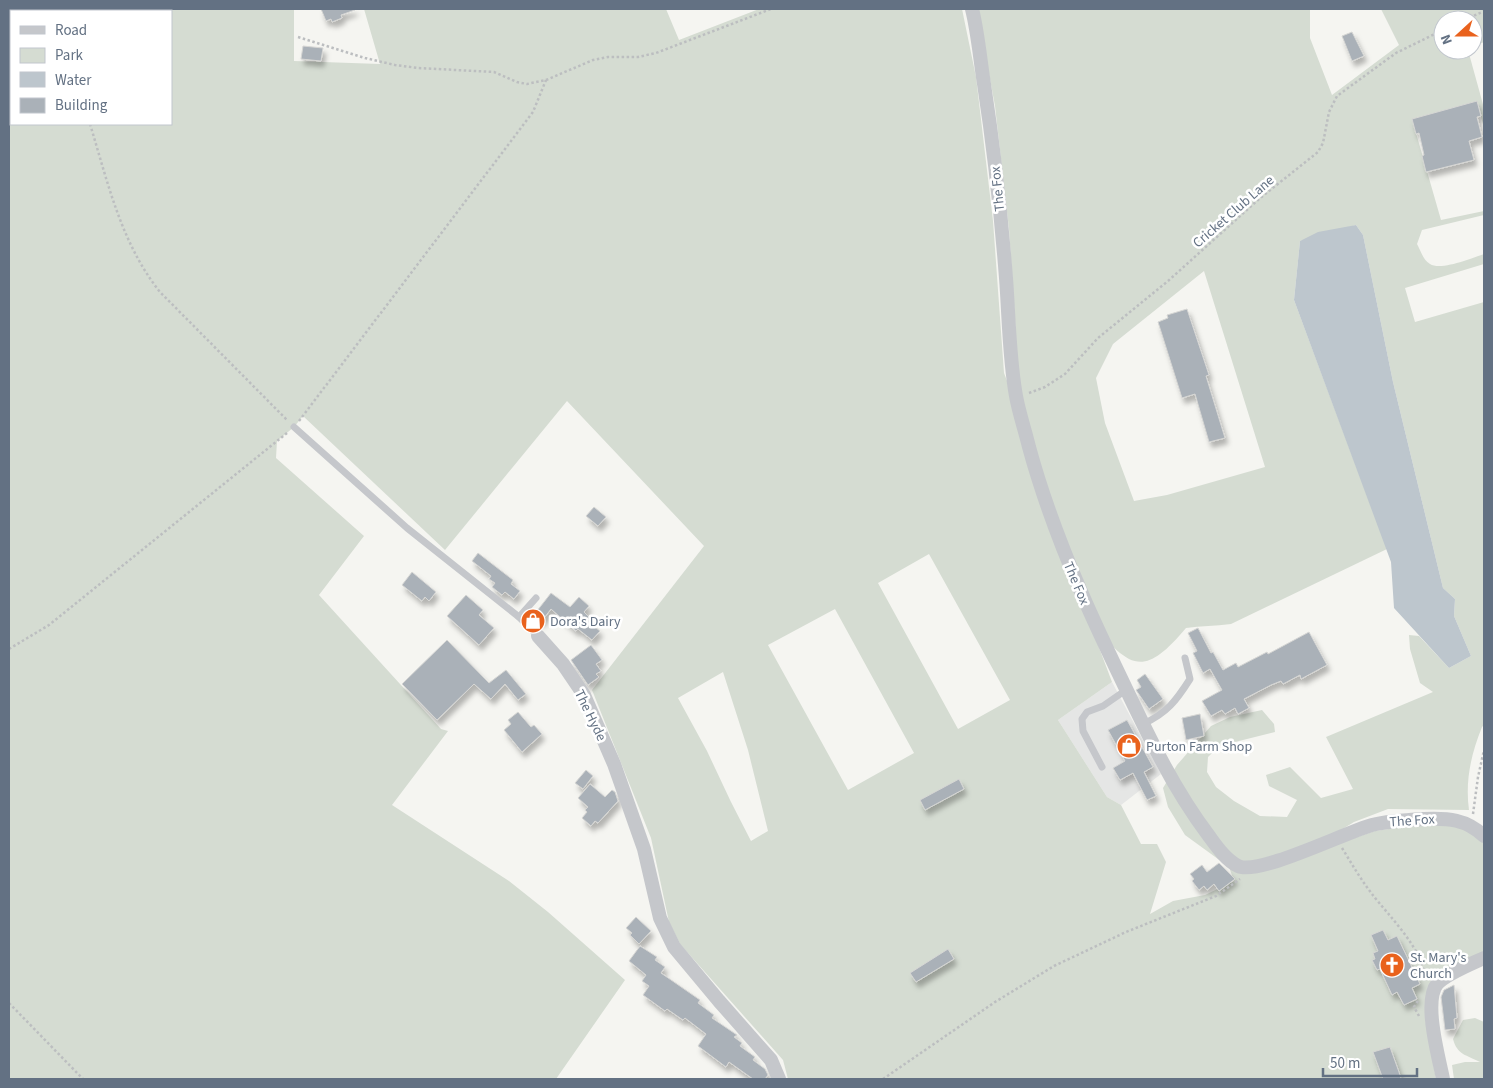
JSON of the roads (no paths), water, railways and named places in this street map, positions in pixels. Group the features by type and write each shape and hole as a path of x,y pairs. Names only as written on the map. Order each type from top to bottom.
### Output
{"street":[{"name":"The Fox","path":"972,9 986,94 999,202 1010,348 1016,396 1036,470 1054,526 1091,617 1143,724 1189,809 1225,856 1238,866 1248,868 1270,863 1373,825 1401,820 1460,820 1471,825 1484,836"},
{"name":"The Hyde","path":"538,636 563,664 584,695 614,764 644,849 660,918 674,946 771,1060 779,1079"},
{"path":"1444,1079 1433,1024 1431,1001 1436,986 1443,980 1484,958"}],"lane":[{"name":"The Hyde","path":"294,427 407,528 519,617 538,636"},
{"path":"519,617 536,598"},
{"path":"1143,724 1160,716 1177,700 1190,679 1185,658"},
{"path":"1102,767 1083,731 1082,718 1087,712 1103,706 1126,690"}],"water":[{"path":"1356,225 1363,235 1393,382 1443,588 1455,599 1454,616 1471,656 1449,668 1394,608 1391,562 1294,300 1300,241 1318,232"}],"place":[{"name":"Dora's Dairy","path":"533,621"},
{"name":"Purton Farm Shop","path":"1129,746"},
{"name":"St. Mary's Church","path":"1392,965"}]}
